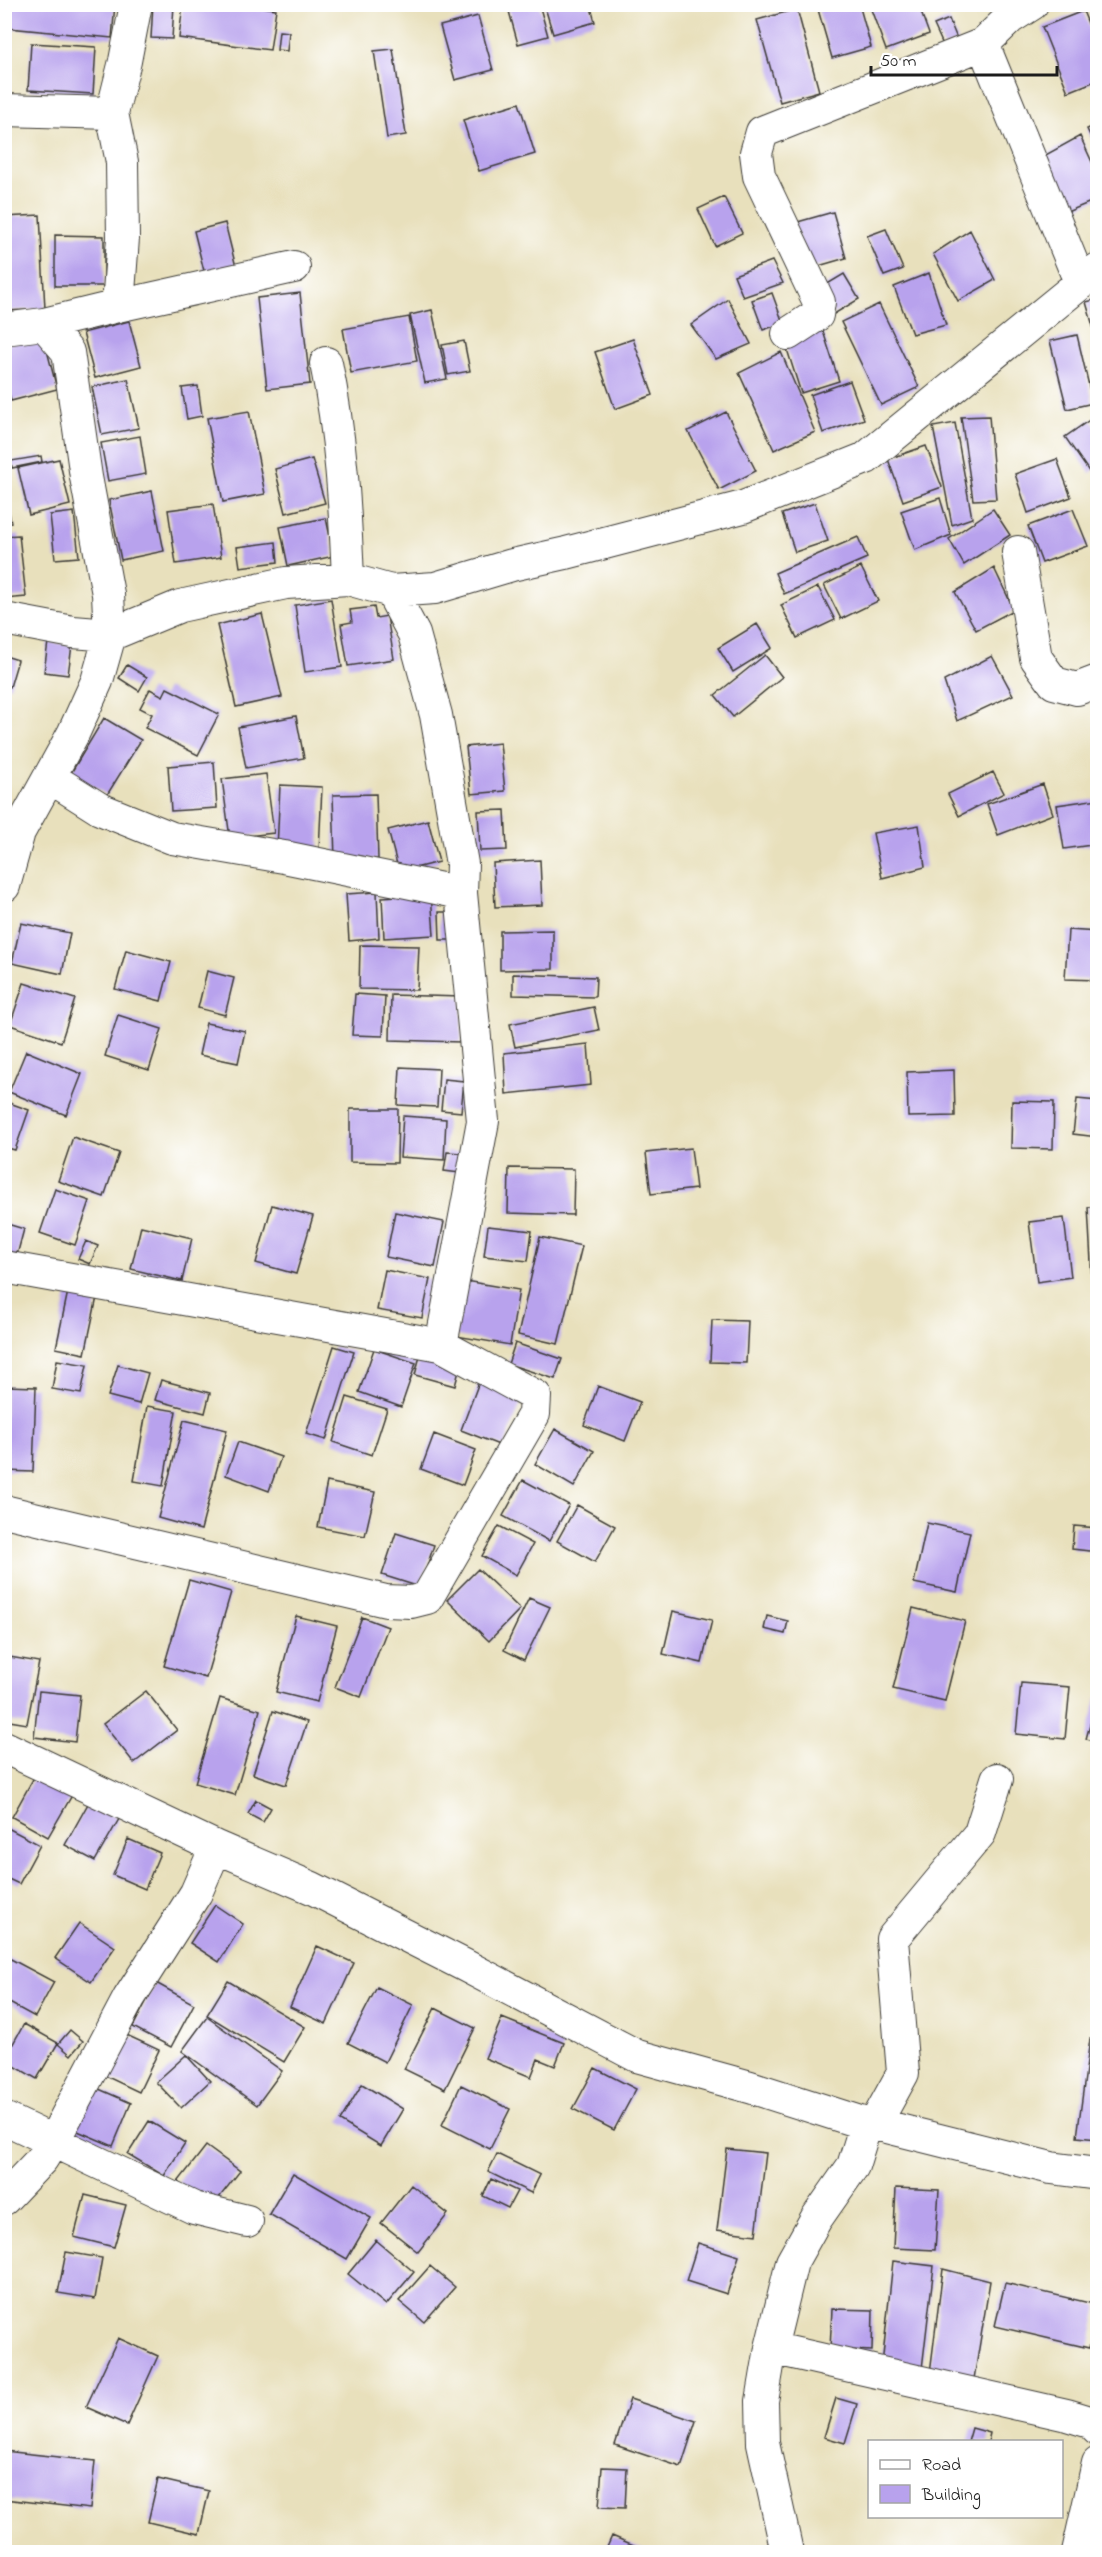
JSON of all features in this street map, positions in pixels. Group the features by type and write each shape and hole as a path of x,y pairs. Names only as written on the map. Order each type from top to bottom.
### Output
{"street":[{"path":"118,306 123,238 122,162 112,113 136,4"},
{"path":"788,334 817,315 819,302 759,176 756,153 762,132 983,44 1010,18 1032,4"},
{"path":"4,619 73,632 110,635 180,606 286,583 348,579 391,591 435,588 512,565 566,554 743,507 866,458 1089,275 983,44"},
{"path":"4,111 112,113"},
{"path":"4,329 44,324 294,267"},
{"path":"4,886 19,832 51,778 73,734 96,681 110,635 108,594 86,477 68,352 44,324"},
{"path":"326,363 342,464 348,579"},
{"path":"1018,552 1036,658 1054,684 1077,689 1098,681"},
{"path":"391,591 414,634 436,715 462,864 460,893 483,1121 441,1345"},
{"path":"51,778 100,809 172,838 284,857 460,893"},
{"path":"4,1267 441,1345 535,1396 536,1404 534,1414 427,1598 411,1602 386,1601 4,1511"},
{"path":"4,1747 216,1847 312,1888 637,2056 750,2087 870,2124 1051,2168 1098,2174"},
{"path":"787,2553 763,2443 762,2401 771,2348 792,2262 816,2219 853,2166 870,2124 903,2073 892,1939 980,1833 997,1779"},
{"path":"4,2199 42,2159 54,2140 129,1998 196,1893 216,1847"},
{"path":"4,2118 194,2208 247,2221"},
{"path":"771,2348 1067,2415 1090,2422 1098,2430"},
{"path":"1078,2553 1098,2463"}],"building":[{"path":"11,4 115,4 112,38 9,28"},
{"path":"153,4 174,4 172,39 151,38"},
{"path":"183,4 237,4 276,9 270,50 179,38"},
{"path":"507,4 539,4 548,36 518,44"},
{"path":"544,4 590,4 595,22 553,34"},
{"path":"859,4 871,47 832,58 817,6"},
{"path":"869,4 918,4 929,34 886,50"},
{"path":"928,4 949,4 949,5 931,12"},
{"path":"797,9 819,91 780,102 757,20"},
{"path":"1083,11 1098,48 1098,80 1068,92 1042,27"},
{"path":"478,16 493,70 455,80 440,26"},
{"path":"949,19 958,41 944,47 934,25"},
{"path":"279,31 289,32 287,51 277,50"},
{"path":"31,43 96,47 93,94 28,90"},
{"path":"393,49 406,135 387,138 374,51"},
{"path":"519,103 535,154 479,171 463,120"},
{"path":"1098,124 1098,152 1087,129"},
{"path":"1080,136 1098,175 1098,199 1067,212 1042,157"},
{"path":"724,197 742,233 715,246 698,209"},
{"path":"833,212 846,258 808,269 794,223"},
{"path":"40,215 45,309 6,311 4,217"},
{"path":"225,223 236,267 205,275 194,231"},
{"path":"886,229 903,269 884,276 867,236"},
{"path":"970,230 995,280 958,301 933,254"},
{"path":"55,235 104,236 104,286 55,286"},
{"path":"772,261 783,283 743,297 734,275"},
{"path":"929,273 946,325 912,334 894,287"},
{"path":"844,274 859,299 834,314 819,289"},
{"path":"300,293 310,384 267,389 257,298"},
{"path":"772,293 783,323 763,330 752,300"},
{"path":"728,299 751,344 716,359 691,325"},
{"path":"1098,299 1098,340 1097,340 1086,302"},
{"path":"879,304 919,387 881,405 841,322"},
{"path":"432,310 447,379 425,383 410,315"},
{"path":"409,317 417,361 351,373 343,329"},
{"path":"129,321 141,366 95,378 83,333"},
{"path":"823,331 839,381 801,393 785,343"},
{"path":"43,335 57,389 11,401 4,375 4,345"},
{"path":"1077,335 1093,403 1067,409 1050,341"},
{"path":"633,339 653,395 615,409 595,352"},
{"path":"464,341 470,371 448,375 442,345"},
{"path":"781,352 815,432 774,450 739,373"},
{"path":"128,379 139,428 102,435 92,387"},
{"path":"850,381 864,419 823,433 810,395"},
{"path":"198,386 202,416 187,419 182,388"},
{"path":"249,411 265,494 223,502 207,418"},
{"path":"726,412 756,471 719,490 688,431"},
{"path":"989,416 996,499 973,500 961,417"},
{"path":"1091,419 1098,429 1098,467 1090,473 1065,437"},
{"path":"955,423 972,518 952,525 933,427"},
{"path":"140,436 146,474 108,481 101,443"},
{"path":"926,446 942,487 903,501 888,459"},
{"path":"41,456 42,462 12,468 11,461"},
{"path":"59,459 70,505 29,515 18,468"},
{"path":"312,459 325,503 286,513 275,469"},
{"path":"1057,459 1071,497 1028,513 1015,474"},
{"path":"4,481 11,523 4,524"},
{"path":"152,491 164,551 121,560 109,500"},
{"path":"940,498 951,535 915,550 901,511"},
{"path":"815,503 828,541 795,552 782,514"},
{"path":"213,504 221,557 176,564 168,510"},
{"path":"993,509 1010,535 964,565 949,539"},
{"path":"1073,509 1088,546 1042,563 1028,526"},
{"path":"74,512 79,557 55,559 50,515"},
{"path":"326,518 334,556 288,566 280,527"},
{"path":"19,535 26,597 4,599 4,536"},
{"path":"858,537 867,558 784,594 775,573"},
{"path":"276,542 278,562 240,567 237,547"},
{"path":"861,567 878,601 841,619 824,585"},
{"path":"994,568 1014,610 976,630 955,592"},
{"path":"818,587 835,620 797,638 781,605"},
{"path":"331,599 342,667 305,672 295,605"},
{"path":"374,607 376,618 387,616 394,659 348,666 341,624 352,622 350,610"},
{"path":"262,614 282,697 236,707 217,625"},
{"path":"757,624 772,648 733,672 718,648"},
{"path":"48,642 72,645 68,675 44,672"},
{"path":"4,647 8,648 5,656 18,660 10,687 4,685"},
{"path":"765,655 782,677 733,717 715,695"},
{"path":"992,656 1013,695 957,721 944,681"},
{"path":"127,665 147,677 139,691 119,678"},
{"path":"167,688 219,714 198,755 145,728 152,714 140,708 150,689 163,696"},
{"path":"296,716 304,758 246,768 238,727"},
{"path":"104,718 141,740 107,795 71,773"},
{"path":"500,743 505,791 471,794 466,747"},
{"path":"214,762 217,808 171,811 168,766"},
{"path":"993,772 1004,793 959,816 948,794"},
{"path":"266,774 274,833 230,838 222,779"},
{"path":"1043,784 1053,814 998,835 987,804"},
{"path":"280,785 322,787 319,851 277,849"},
{"path":"376,794 378,859 335,860 333,795"},
{"path":"1098,799 1098,844 1064,849 1057,805"},
{"path":"505,810 507,850 480,851 478,811"},
{"path":"428,820 439,862 399,872 388,830"},
{"path":"919,825 925,867 882,878 873,833"},
{"path":"540,860 542,905 495,907 493,863"},
{"path":"377,892 379,938 349,941 346,894"},
{"path":"431,894 434,935 384,938 382,897"},
{"path":"439,912 456,912 456,940 440,940"},
{"path":"21,923 70,933 62,974 12,963"},
{"path":"553,930 553,969 500,970 500,931"},
{"path":"1068,930 1098,932 1098,980 1065,979"},
{"path":"360,945 419,946 417,990 359,989"},
{"path":"126,950 171,962 161,1001 115,989"},
{"path":"207,971 234,978 225,1015 198,1008"},
{"path":"513,974 596,977 595,997 513,995"},
{"path":"24,983 75,999 61,1042 10,1025"},
{"path":"355,994 385,996 383,1036 352,1035"},
{"path":"391,995 462,997 461,1042 390,1040"},
{"path":"594,1007 599,1030 515,1047 510,1024"},
{"path":"118,1015 162,1029 149,1070 105,1056"},
{"path":"206,1023 245,1031 238,1063 199,1055"},
{"path":"588,1044 591,1085 506,1094 504,1053"},
{"path":"26,1051 82,1074 66,1115 9,1092"},
{"path":"400,1067 439,1069 437,1107 398,1105"},
{"path":"954,1070 955,1116 908,1117 907,1072"},
{"path":"444,1079 464,1081 461,1112 441,1110"},
{"path":"1077,1099 1098,1101 1098,1137 1073,1134"},
{"path":"4,1101 29,1110 15,1150 4,1147"},
{"path":"1012,1101 1054,1102 1053,1149 1011,1148"},
{"path":"350,1109 398,1109 397,1163 350,1162"},
{"path":"403,1116 446,1119 444,1160 400,1157"},
{"path":"73,1137 119,1153 104,1197 58,1181"},
{"path":"691,1148 696,1189 651,1194 646,1153"},
{"path":"447,1152 462,1153 460,1173 444,1171"},
{"path":"509,1168 574,1169 573,1215 508,1213"},
{"path":"55,1189 90,1201 75,1245 40,1233"},
{"path":"272,1205 313,1216 296,1274 256,1263"},
{"path":"1098,1206 1098,1281 1092,1281 1088,1207"},
{"path":"395,1212 444,1222 435,1267 386,1257"},
{"path":"1064,1218 1071,1277 1037,1282 1029,1222"},
{"path":"4,1223 24,1229 16,1259 4,1256"},
{"path":"141,1226 192,1238 182,1281 131,1269"},
{"path":"488,1226 532,1231 528,1261 484,1256"},
{"path":"540,1237 582,1246 558,1344 518,1335"},
{"path":"86,1241 98,1246 90,1264 78,1259"},
{"path":"385,1270 430,1279 422,1318 377,1310"},
{"path":"465,1281 519,1290 510,1345 456,1336"},
{"path":"68,1291 97,1297 85,1354 56,1348"},
{"path":"712,1320 748,1321 746,1363 710,1362"},
{"path":"515,1343 562,1359 555,1379 508,1364"},
{"path":"334,1346 354,1352 326,1440 306,1434"},
{"path":"374,1349 416,1363 401,1407 359,1392"},
{"path":"420,1356 460,1367 455,1386 415,1375"},
{"path":"57,1360 87,1365 81,1394 52,1389"},
{"path":"118,1365 148,1373 139,1404 108,1396"},
{"path":"161,1380 210,1393 205,1413 155,1400"},
{"path":"479,1382 523,1398 504,1447 461,1430"},
{"path":"5,1386 36,1387 33,1472 5,1471"},
{"path":"598,1386 640,1402 625,1441 584,1425"},
{"path":"347,1397 387,1409 372,1455 333,1442"},
{"path":"147,1406 176,1411 163,1486 134,1481"},
{"path":"184,1420 227,1430 201,1530 158,1518"},
{"path":"555,1429 594,1451 574,1487 535,1464"},
{"path":"434,1434 476,1450 463,1485 421,1469"},
{"path":"238,1442 281,1457 269,1491 226,1475"},
{"path":"523,1480 569,1505 549,1541 503,1516"},
{"path":"327,1482 375,1492 365,1536 318,1527"},
{"path":"577,1505 615,1526 595,1562 557,1541"},
{"path":"927,1523 970,1532 957,1592 914,1583"},
{"path":"499,1526 533,1544 516,1575 482,1556"},
{"path":"1074,1526 1098,1528 1098,1552 1072,1549"},
{"path":"396,1533 434,1545 420,1587 382,1575"},
{"path":"478,1569 520,1609 489,1641 447,1600"},
{"path":"189,1580 231,1592 206,1678 164,1666"},
{"path":"529,1598 550,1607 524,1660 504,1650"},
{"path":"913,1608 965,1621 945,1701 893,1689"},
{"path":"673,1611 712,1620 702,1663 663,1654"},
{"path":"296,1616 337,1626 317,1702 276,1692"},
{"path":"767,1616 788,1621 785,1634 764,1629"},
{"path":"362,1617 388,1627 361,1697 335,1687"},
{"path":"4,1656 39,1662 27,1724 4,1720"},
{"path":"1021,1683 1070,1687 1065,1739 1016,1734"},
{"path":"39,1691 80,1695 75,1742 34,1737"},
{"path":"146,1691 177,1730 134,1763 103,1724"},
{"path":"220,1698 260,1710 235,1795 195,1783"},
{"path":"1098,1698 1098,1742 1086,1739"},
{"path":"273,1711 307,1722 286,1785 253,1774"},
{"path":"38,1770 75,1790 48,1837 12,1817"},
{"path":"256,1800 271,1808 263,1822 248,1814"},
{"path":"89,1802 119,1819 95,1861 65,1845"},
{"path":"4,1826 40,1845 19,1884 4,1877"},
{"path":"128,1839 160,1853 145,1889 113,1875"},
{"path":"215,1905 243,1924 219,1962 190,1943"},
{"path":"79,1923 115,1947 91,1982 55,1958"},
{"path":"317,1946 354,1963 326,2024 290,2007"},
{"path":"7,1957 54,1982 35,2017 4,2000 4,1962"},
{"path":"228,1981 305,2027 284,2062 207,2015"},
{"path":"156,1983 194,2004 171,2047 133,2027"},
{"path":"377,1987 413,2005 385,2062 348,2043"},
{"path":"435,2008 475,2028 445,2089 404,2069"},
{"path":"207,2017 282,2071 257,2105 182,2051"},
{"path":"502,2018 564,2043 555,2066 538,2059 531,2077 485,2058"},
{"path":"24,2024 58,2043 37,2079 4,2060"},
{"path":"70,2030 83,2041 71,2055 58,2044"},
{"path":"118,2031 159,2050 139,2092 99,2073"},
{"path":"1090,2039 1098,2040 1098,2139 1077,2137"},
{"path":"186,2055 210,2081 181,2108 156,2082"},
{"path":"595,2068 636,2089 614,2130 573,2109"},
{"path":"362,2084 403,2109 381,2146 340,2121"},
{"path":"461,2085 510,2109 490,2149 442,2125"},
{"path":"92,2086 131,2103 113,2146 73,2129"},
{"path":"149,2121 185,2143 164,2176 128,2154"},
{"path":"206,2146 240,2171 211,2208 178,2182"},
{"path":"727,2149 766,2153 756,2235 717,2230"},
{"path":"497,2154 540,2175 531,2193 488,2172"},
{"path":"293,2173 371,2218 347,2259 269,2214"},
{"path":"491,2179 517,2191 508,2208 483,2196"},
{"path":"411,2185 448,2214 418,2252 381,2223"},
{"path":"896,2188 939,2190 935,2250 893,2248"},
{"path":"85,2195 126,2205 114,2247 74,2237"},
{"path":"376,2240 414,2272 386,2305 348,2274"},
{"path":"698,2243 739,2256 727,2294 686,2281"},
{"path":"66,2252 102,2258 95,2299 58,2293"},
{"path":"893,2261 934,2266 922,2369 882,2365"},
{"path":"430,2266 455,2287 424,2322 399,2301"},
{"path":"943,2269 990,2281 973,2385 930,2373"},
{"path":"1005,2283 1098,2305 1089,2348 995,2326"},
{"path":"832,2309 873,2310 872,2351 830,2349"},
{"path":"118,2338 158,2356 127,2425 86,2407"},
{"path":"836,2398 857,2404 845,2443 824,2437"},
{"path":"630,2399 696,2421 681,2467 615,2445"},
{"path":"972,2428 990,2433 988,2440 969,2440"},
{"path":"4,2451 95,2461 90,2509 4,2499"},
{"path":"602,2467 627,2468 625,2508 599,2507"},
{"path":"158,2479 209,2491 199,2534 148,2522"},
{"path":"612,2536 650,2552 605,2552"}]}
